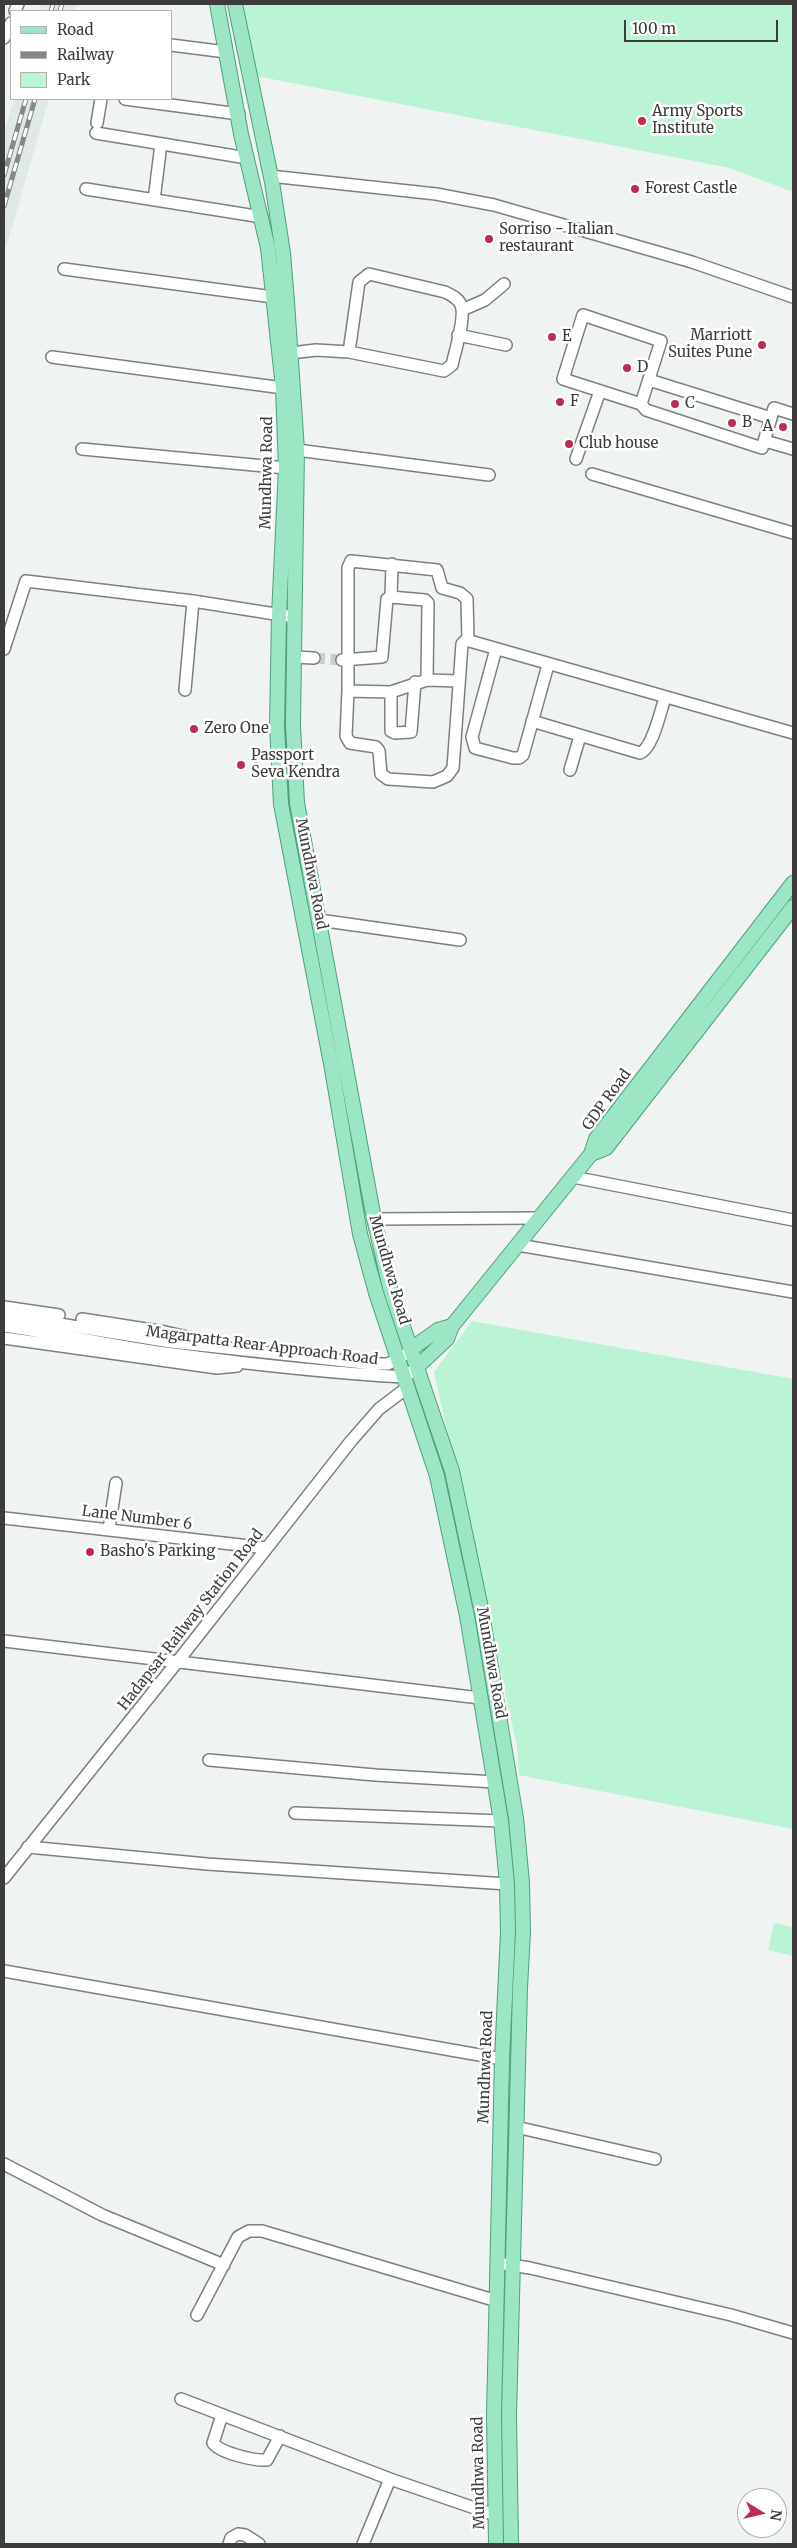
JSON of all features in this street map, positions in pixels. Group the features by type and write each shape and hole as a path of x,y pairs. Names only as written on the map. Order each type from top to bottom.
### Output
{"main road":[{"path":"219,4 226,52 243,109 260,149 266,154"},
{"path":"219,4 243,109"},
{"path":"226,4 243,109"},
{"name":"Mundhwa Road","path":"235,4 266,154 283,253 297,450 293,725 297,803 374,1220 390,1288 452,1472 467,1538 514,1807 522,1883 523,1932 509,2416 511,2544"},
{"name":"Mundhwa Road","path":"243,109 252,160 248,164 268,248 283,388 286,468 279,615 278,726 282,804 332,1069 340,1128 360,1234 376,1292 437,1476 452,1542 500,1816 507,1884 508,1932 502,2059 494,2415 496,2544"},
{"path":"282,804 297,803"},
{"name":"GDP Road","path":"591,1154 596,1138 793,883"},
{"name":"GDP Road","path":"591,1154 606,1148 793,906"},
{"path":"340,1128 355,1124"},
{"path":"418,1367 447,1339 452,1326 591,1154"},
{"name":"Magarpatta Rear Approach Road","path":"412,1349 438,1330 452,1326"},
{"path":"500,1816 514,1807"}],"street":[{"path":"4,38 10,25"},
{"path":"172,45 226,52"},
{"path":"101,100 97,128 248,164"},
{"path":"136,100 243,109"},
{"path":"154,200 161,144"},
{"path":"270,176 436,194 494,205 692,262 793,297"},
{"path":"86,189 262,217"},
{"path":"64,269 273,297"},
{"path":"290,353 316,350 349,352 444,371 452,365 462,310 460,303 455,297 445,292 369,274 359,282 349,352"},
{"path":"462,310 485,300 504,284"},
{"path":"641,404 661,341 583,315 563,379 641,404 646,410 762,448 774,408 793,414"},
{"path":"458,335 506,345"},
{"path":"52,357 283,388"},
{"path":"649,380 771,418"},
{"path":"576,459 600,391"},
{"path":"764,441 793,449"},
{"path":"82,448 286,468"},
{"path":"297,450 489,475"},
{"path":"592,474 793,533"},
{"path":"350,561 437,570 442,588 460,593 466,599 468,640 462,644 458,681 455,762 453,768 447,776 433,782 388,779 381,774 379,751 376,747 350,743 346,736 348,691 345,660 348,568 350,561"},
{"path":"345,660 382,657 385,604 391,597 392,564"},
{"path":"4,649 26,580 193,600 294,617"},
{"path":"391,597 419,598 428,603 427,680"},
{"path":"185,690 193,600"},
{"path":"468,640 548,665 793,733"},
{"path":"496,649 472,743 475,748 518,758 523,755 548,665"},
{"path":"294,657 314,658"},
{"path":"348,691 391,692 415,682 427,680 458,681"},
{"path":"391,692 392,731 411,732 415,682"},
{"path":"532,721 634,752 645,751 650,744 665,698"},
{"path":"570,770 580,736"},
{"path":"319,920 460,940"},
{"path":"573,1178 793,1220"},
{"path":"374,1220 540,1218"},
{"path":"518,1245 793,1292"},
{"path":"4,1307 188,1336 222,1347"},
{"name":"Magarpatta Rear Approach Road","path":"4,1315 251,1363 406,1382"},
{"name":"Magarpatta Rear Approach Road","path":"4,1326 172,1348 222,1347 373,1364 388,1364 412,1349"},
{"path":"4,1338 217,1368 251,1363"},
{"path":"406,1382 418,1367"},
{"name":"Hadapsar Railway Station Road","path":"4,1878 178,1662 351,1441 406,1382"},
{"path":"109,1529 116,1483"},
{"name":"Lane Number 6","path":"4,1518 267,1548"},
{"path":"4,1641 480,1698"},
{"path":"209,1760 375,1776 495,1782"},
{"path":"295,1813 500,1816"},
{"path":"28,1847 207,1864 507,1884"},
{"path":"4,1971 502,2059"},
{"path":"516,2126 655,2159"},
{"path":"4,2164 102,2215 224,2265"},
{"path":"197,2315 238,2237 249,2231 262,2231 497,2301"},
{"path":"498,2263 731,2315 793,2334"},
{"path":"180,2399 390,2479 495,2515"},
{"path":"222,2414 213,2443 221,2450 259,2460 267,2460 271,2457 280,2436"},
{"path":"363,2544 390,2479"},
{"path":"229,2544 238,2534 244,2535 259,2544"}],"shaded area":[{"path":"41,4 76,4 74,10 39,10"},
{"path":"14,100 49,100 4,254 4,134"}],"green space":[{"name":"Army Sports Institute","path":"239,4 793,4 793,192 730,168 251,75"},
{"path":"472,1321 793,1379 793,1829 519,1775 517,1746 434,1372"},
{"path":"774,1923 793,1927 793,1956 768,1950"}],"tunnel":[{"path":"314,658 342,660"}],"railway":[{"path":"51,10 53,4"},
{"path":"60,10 62,4"},
{"path":"4,175 26,100"},
{"path":"4,206 35,100"}],"place":[{"name":"Army Sports Institute","path":"642,121"},
{"name":"Forest Castle","path":"635,189"},
{"name":"Sorriso - Italian restaurant","path":"489,239"},
{"name":"E","path":"552,337"},
{"name":"Marriott Suites Pune","path":"762,345"},
{"name":"D","path":"627,368"},
{"name":"F","path":"560,402"},
{"name":"C","path":"675,404"},
{"name":"B","path":"732,423"},
{"name":"A","path":"783,427"},
{"name":"Club house","path":"569,444"},
{"name":"Zero One","path":"194,729"},
{"name":"Passport Seva Kendra","path":"241,765"},
{"name":"Basho's Parking","path":"90,1552"}]}
